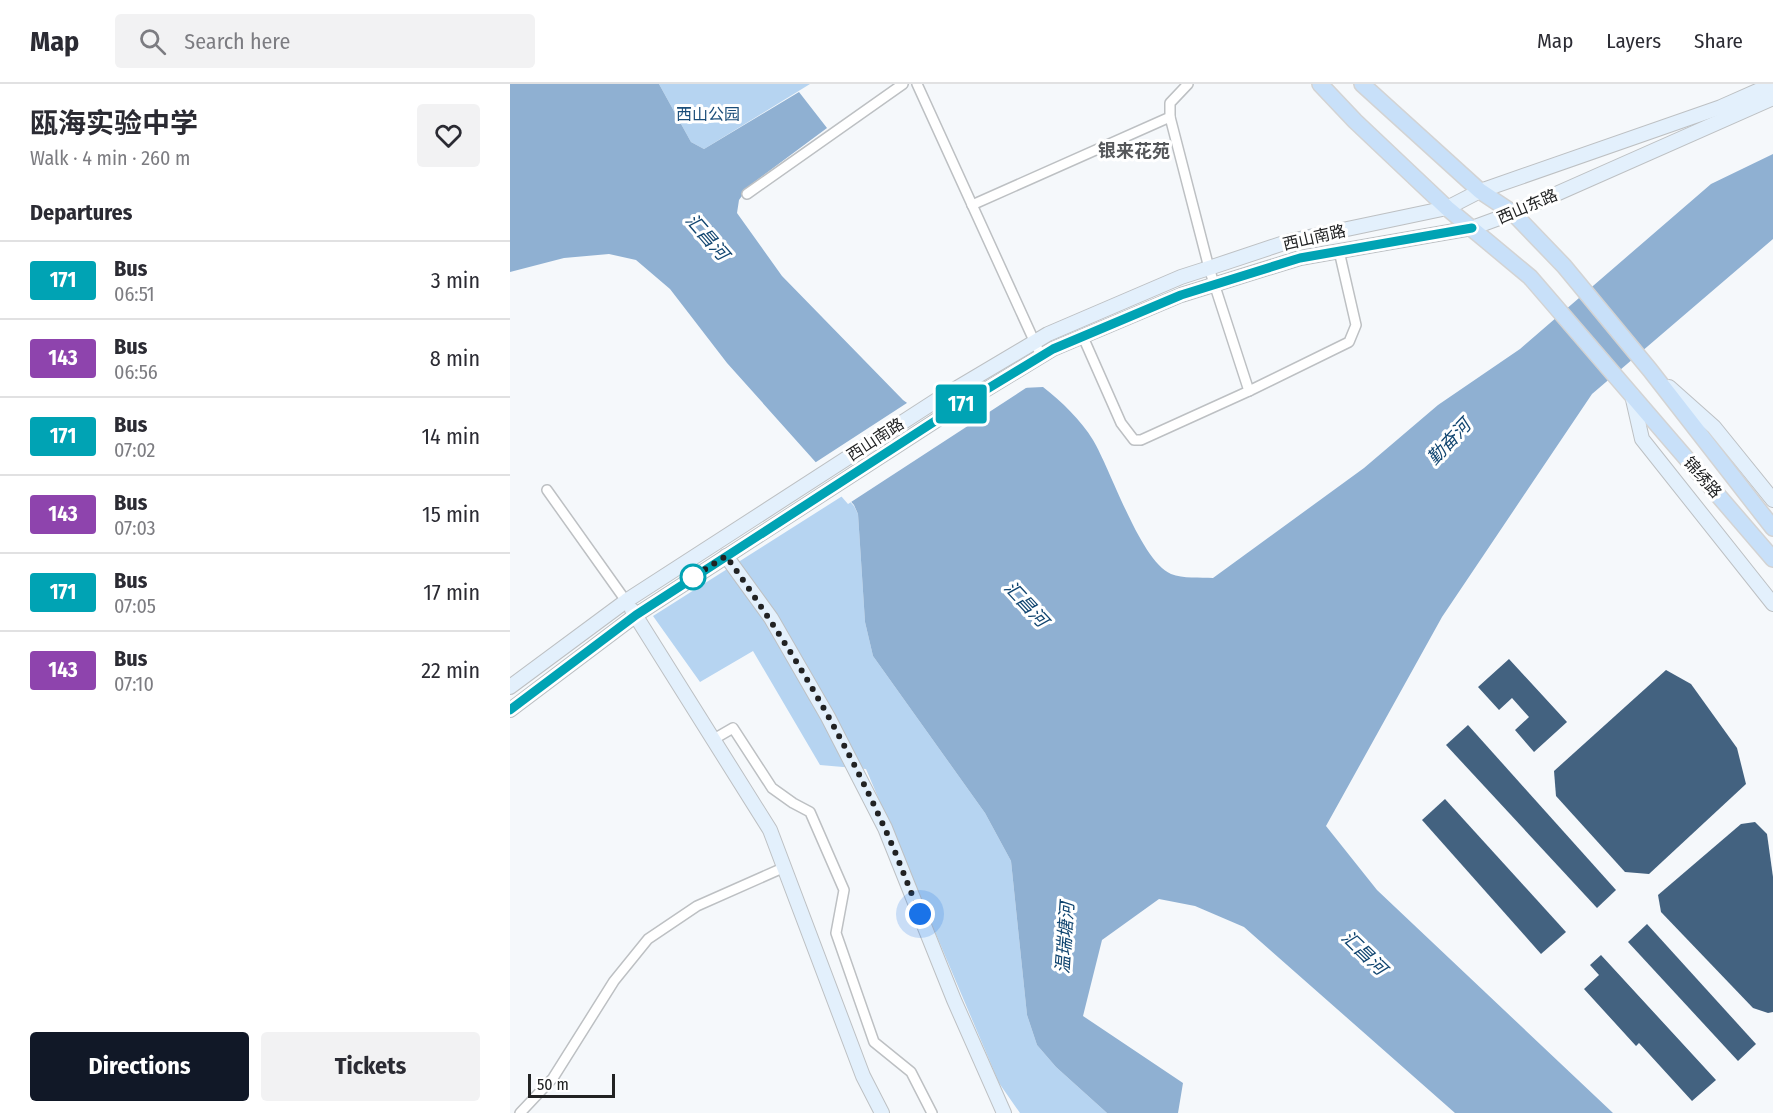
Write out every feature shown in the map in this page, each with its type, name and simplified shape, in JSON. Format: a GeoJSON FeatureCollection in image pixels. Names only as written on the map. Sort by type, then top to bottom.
{"type":"FeatureCollection","features":[{"type":"Feature","properties":{"kind":"main road"},"geometry":{"type":"LineString","coordinates":[[1320,84],[1355,121],[1447,208],[1472,228]]}},
{"type":"Feature","properties":{"kind":"main road","name":"西山东路"},"geometry":{"type":"LineString","coordinates":[[1362,84],[1480,191],[1721,107],[1773,84]]}},
{"type":"Feature","properties":{"kind":"main road","name":"西山东路"},"geometry":{"type":"LineString","coordinates":[[1472,228],[1514,213],[1773,98]]}},
{"type":"Feature","properties":{"kind":"main road"},"geometry":{"type":"LineString","coordinates":[[1480,191],[1514,213]]}},
{"type":"Feature","properties":{"kind":"main road","name":"西山南路"},"geometry":{"type":"LineString","coordinates":[[510,687],[626,602],[937,400],[1048,334],[1181,277],[1290,241],[1447,208],[1480,191]]}},
{"type":"Feature","properties":{"kind":"main road","name":"锦绣路"},"geometry":{"type":"LineString","coordinates":[[1514,213],[1564,266],[1650,370],[1773,528]]}},
{"type":"Feature","properties":{"kind":"main road","name":"西山南路"},"geometry":{"type":"LineString","coordinates":[[510,710],[636,615],[946,414],[1041,356],[1181,295],[1300,258],[1472,228]]}},
{"type":"Feature","properties":{"kind":"main road","name":"锦绣路"},"geometry":{"type":"LineString","coordinates":[[1472,228],[1530,277],[1773,559]]}},
{"type":"Feature","properties":{"kind":"main road"},"geometry":{"type":"LineString","coordinates":[[1650,370],[1714,427],[1773,500]]}},
{"type":"Feature","properties":{"kind":"main road"},"geometry":{"type":"LineString","coordinates":[[1632,395],[1642,439],[1773,604]]}},
{"type":"Feature","properties":{"kind":"main road"},"geometry":{"type":"LineString","coordinates":[[726,556],[771,618],[828,717],[885,828],[954,1000],[1004,1113]]}},
{"type":"Feature","properties":{"kind":"main road"},"geometry":{"type":"LineString","coordinates":[[626,602],[770,830],[863,1076],[882,1113]]}},
{"type":"Feature","properties":{"kind":"street"},"geometry":{"type":"LineString","coordinates":[[747,194],[903,84]]}},
{"type":"Feature","properties":{"kind":"street"},"geometry":{"type":"LineString","coordinates":[[917,84],[1041,356]]}},
{"type":"Feature","properties":{"kind":"street"},"geometry":{"type":"LineString","coordinates":[[1188,84],[1170,103],[1170,117],[1209,268],[1249,391]]}},
{"type":"Feature","properties":{"kind":"street"},"geometry":{"type":"LineString","coordinates":[[972,205],[1170,117]]}},
{"type":"Feature","properties":{"kind":"street"},"geometry":{"type":"LineString","coordinates":[[1083,336],[1121,423],[1134,440],[1142,440],[1349,342],[1356,325],[1339,251]]}},
{"type":"Feature","properties":{"kind":"street"},"geometry":{"type":"LineString","coordinates":[[547,490],[626,602]]}},
{"type":"Feature","properties":{"kind":"street"},"geometry":{"type":"LineString","coordinates":[[714,739],[734,728],[772,788],[810,812],[844,890],[836,933],[874,1041],[910,1072],[932,1113]]}},
{"type":"Feature","properties":{"kind":"street"},"geometry":{"type":"LineString","coordinates":[[520,1113],[553,1078],[614,981],[648,939],[697,906],[785,867]]}},
{"type":"Feature","properties":{"kind":"green space","name":"西山公园"},"geometry":{"type":"Polygon","coordinates":[[[659,84],[810,84],[704,149],[691,142],[659,84]]]}},
{"type":"Feature","properties":{"kind":"green space"},"geometry":{"type":"Polygon","coordinates":[[[844,495],[858,514],[865,622],[873,656],[985,813],[1011,861],[1027,1015],[1037,1045],[1056,1067],[1107,1113],[1020,1113],[999,1083],[866,769],[820,765],[753,651],[700,682],[653,616],[844,495]]]}},
{"type":"Feature","properties":{"kind":"water"},"geometry":{"type":"Polygon","coordinates":[[[510,84],[659,84],[691,142],[704,149],[799,92],[827,128],[749,186],[739,200],[737,213],[782,276],[903,400],[925,416],[969,418],[1022,388],[1043,387],[1071,412],[1093,440],[1148,552],[1160,566],[1171,574],[1186,577],[1213,578],[1364,468],[1438,405],[1520,349],[1711,184],[1773,154],[1773,239],[1592,394],[1442,617],[1326,826],[1377,890],[1613,1113],[1455,1113],[1244,927],[1195,906],[1159,899],[1102,940],[1083,1016],[1183,1083],[1178,1113],[1107,1113],[1056,1067],[1037,1045],[1027,1015],[1011,861],[985,813],[873,656],[865,622],[858,514],[854,505],[727,363],[670,289],[636,260],[609,254],[564,258],[510,272],[510,84]]]}},
{"type":"Feature","properties":{"kind":"pier"},"geometry":{"type":"Polygon","coordinates":[[[1032,384],[848,504],[813,464],[910,401],[926,413],[944,418],[968,415],[991,399],[1021,385],[1032,384]]]}},
{"type":"Feature","properties":{"kind":"building"},"geometry":{"type":"Polygon","coordinates":[[[1509,659],[1567,722],[1534,752],[1515,730],[1529,717],[1512,698],[1499,710],[1478,687],[1509,659]]]}},
{"type":"Feature","properties":{"kind":"building"},"geometry":{"type":"Polygon","coordinates":[[[1666,670],[1691,684],[1737,748],[1746,784],[1649,874],[1625,872],[1556,796],[1554,771],[1666,670]]]}},
{"type":"Feature","properties":{"kind":"building"},"geometry":{"type":"Polygon","coordinates":[[[1468,725],[1616,890],[1597,908],[1446,745],[1468,725]]]}},
{"type":"Feature","properties":{"kind":"building"},"geometry":{"type":"Polygon","coordinates":[[[1445,799],[1566,932],[1541,954],[1422,820],[1445,799]]]}},
{"type":"Feature","properties":{"kind":"building"},"geometry":{"type":"Polygon","coordinates":[[[1755,822],[1767,834],[1773,877],[1773,1012],[1768,1013],[1753,1008],[1661,912],[1658,895],[1741,824],[1755,822]]]}},
{"type":"Feature","properties":{"kind":"building"},"geometry":{"type":"Polygon","coordinates":[[[1647,924],[1756,1044],[1738,1061],[1628,942],[1647,924]]]}},
{"type":"Feature","properties":{"kind":"building"},"geometry":{"type":"Polygon","coordinates":[[[1601,955],[1716,1080],[1692,1101],[1639,1043],[1636,1046],[1584,989],[1599,975],[1590,965],[1601,955]]]}},
{"type":"Feature","properties":{"kind":"bus line","name":"171"},"geometry":{"type":"LineString","coordinates":[[510,710],[636,615],[946,414],[1053,349],[1181,295],[1300,258],[1472,228]]}},
{"type":"Feature","properties":{"kind":"district","name":"银来花苑"},"geometry":{"type":"Point","coordinates":[1134,151]}},
{"type":"Feature","properties":{"kind":"route"},"geometry":{"type":"LineString","coordinates":[[693,577],[690,579],[726,556],[771,618],[828,717],[885,828],[920,914]]}},
{"type":"Feature","properties":{"kind":"water label","name":"汇昌河"},"geometry":{"type":"Point","coordinates":[707,237]}},
{"type":"Feature","properties":{"kind":"water label","name":"勤奋河"},"geometry":{"type":"Point","coordinates":[1449,442]}},
{"type":"Feature","properties":{"kind":"water label","name":"汇昌河"},"geometry":{"type":"Point","coordinates":[1026,604]}},
{"type":"Feature","properties":{"kind":"water label","name":"温瑞塘河"},"geometry":{"type":"Point","coordinates":[1065,938]}},
{"type":"Feature","properties":{"kind":"water label","name":"汇昌河"},"geometry":{"type":"Point","coordinates":[1364,953]}}]}
